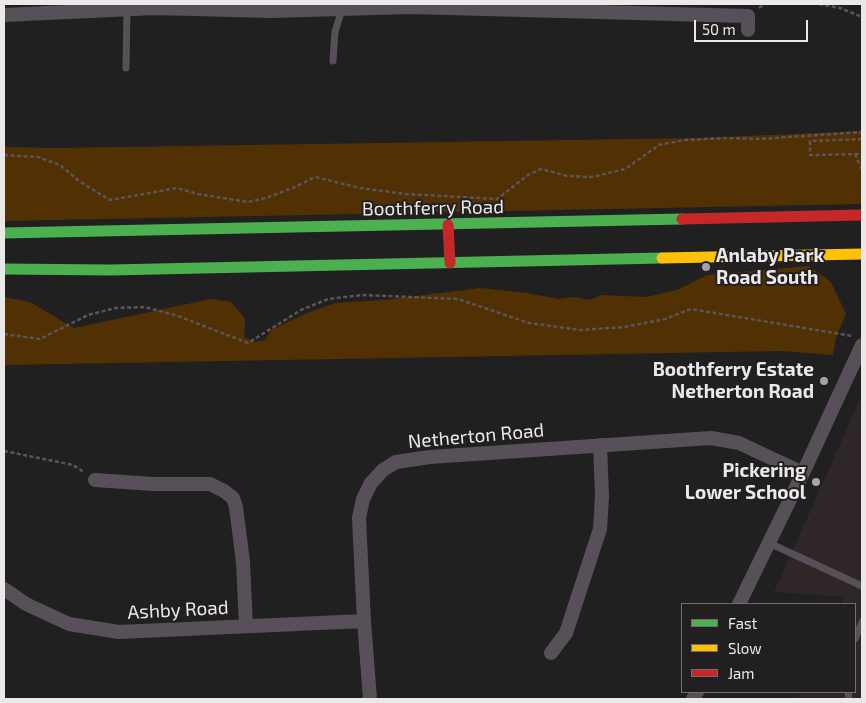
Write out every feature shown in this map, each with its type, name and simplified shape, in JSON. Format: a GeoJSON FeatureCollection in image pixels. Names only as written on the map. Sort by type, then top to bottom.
{"type":"FeatureCollection","features":[{"type":"Feature","properties":{"kind":"main road","name":"Boothferry Road"},"geometry":{"type":"LineString","coordinates":[[4,233],[111,237],[448,225],[862,215]]}},
{"type":"Feature","properties":{"kind":"main road"},"geometry":{"type":"LineString","coordinates":[[448,225],[450,263]]}},
{"type":"Feature","properties":{"kind":"main road"},"geometry":{"type":"LineString","coordinates":[[4,269],[111,265],[450,263],[862,254]]}},
{"type":"Feature","properties":{"kind":"street"},"geometry":{"type":"LineString","coordinates":[[4,15],[19,15],[49,8],[126,9],[201,6],[271,11],[410,7],[560,8],[748,16],[748,30]]}},
{"type":"Feature","properties":{"kind":"street"},"geometry":{"type":"LineString","coordinates":[[739,603],[803,473],[859,348]]}},
{"type":"Feature","properties":{"kind":"street","name":"Netherton Road"},"geometry":{"type":"LineString","coordinates":[[370,699],[359,518],[363,499],[371,483],[382,470],[396,462],[430,457],[711,438],[738,443],[803,473]]}},
{"type":"Feature","properties":{"kind":"street"},"geometry":{"type":"LineString","coordinates":[[551,653],[566,633],[600,529],[602,496],[600,445]]}},
{"type":"Feature","properties":{"kind":"street"},"geometry":{"type":"LineString","coordinates":[[96,480],[153,484],[210,484],[224,491],[232,498],[236,507],[243,562],[246,626]]}},
{"type":"Feature","properties":{"kind":"street","name":"Ashby Road"},"geometry":{"type":"LineString","coordinates":[[4,589],[26,604],[69,624],[119,632],[364,621]]}},
{"type":"Feature","properties":{"kind":"lane"},"geometry":{"type":"LineString","coordinates":[[126,9],[126,68]]}},
{"type":"Feature","properties":{"kind":"lane"},"geometry":{"type":"LineString","coordinates":[[333,61],[335,32],[342,9]]}},
{"type":"Feature","properties":{"kind":"lane"},"geometry":{"type":"LineString","coordinates":[[769,543],[862,586]]}},
{"type":"Feature","properties":{"kind":"lane"},"geometry":{"type":"LineString","coordinates":[[860,631],[862,622]]}},
{"type":"Feature","properties":{"kind":"path"},"geometry":{"type":"LineString","coordinates":[[819,4],[840,8],[862,17]]}},
{"type":"Feature","properties":{"kind":"path"},"geometry":{"type":"LineString","coordinates":[[4,155],[38,157],[60,165],[110,200],[178,188],[198,194],[248,202],[266,198],[315,177],[360,188],[406,194],[497,199],[528,175],[541,170],[567,176],[592,177],[625,169],[658,145],[685,140],[760,139],[862,132]]}},
{"type":"Feature","properties":{"kind":"path"},"geometry":{"type":"LineString","coordinates":[[862,140],[810,141],[810,156],[862,154]]}},
{"type":"Feature","properties":{"kind":"path"},"geometry":{"type":"LineString","coordinates":[[854,154],[862,170]]}},
{"type":"Feature","properties":{"kind":"path"},"geometry":{"type":"LineString","coordinates":[[4,334],[40,339],[88,315],[116,308],[145,307],[178,316],[248,343],[301,310],[328,299],[363,295],[458,299],[529,322],[580,330],[625,328],[665,319],[692,309],[859,348]]}},
{"type":"Feature","properties":{"kind":"path"},"geometry":{"type":"LineString","coordinates":[[4,451],[73,464],[96,480]]}},
{"type":"Feature","properties":{"kind":"shaded area"},"geometry":{"type":"Polygon","coordinates":[[[862,131],[862,204],[4,221],[4,147],[57,148],[699,138],[862,131]]]}},
{"type":"Feature","properties":{"kind":"shaded area"},"geometry":{"type":"Polygon","coordinates":[[[809,266],[831,282],[846,314],[836,338],[833,355],[781,351],[4,365],[4,297],[30,302],[74,328],[211,299],[231,302],[245,318],[244,337],[255,342],[265,340],[271,330],[307,313],[335,303],[383,300],[481,288],[559,299],[573,297],[590,300],[601,295],[645,297],[677,290],[707,275],[809,266]]]}},
{"type":"Feature","properties":{"kind":"shaded area"},"geometry":{"type":"Polygon","coordinates":[[[862,395],[862,699],[798,699],[801,693],[856,693],[856,603],[841,603],[844,597],[774,592],[862,395]]]}},
{"type":"Feature","properties":{"kind":"traffic: fast"},"geometry":{"type":"LineString","coordinates":[[4,233],[682,219]]}},
{"type":"Feature","properties":{"kind":"traffic: fast"},"geometry":{"type":"LineString","coordinates":[[4,269],[111,270],[662,258]]}},
{"type":"Feature","properties":{"kind":"traffic: slow"},"geometry":{"type":"LineString","coordinates":[[662,258],[862,254]]}},
{"type":"Feature","properties":{"kind":"traffic: jam"},"geometry":{"type":"LineString","coordinates":[[682,219],[862,215]]}},
{"type":"Feature","properties":{"kind":"traffic: jam"},"geometry":{"type":"LineString","coordinates":[[448,225],[450,263]]}},
{"type":"Feature","properties":{"kind":"place","name":"Anlaby Park Road South"},"geometry":{"type":"Point","coordinates":[706,267]}},
{"type":"Feature","properties":{"kind":"place","name":"Boothferry Estate Netherton Road"},"geometry":{"type":"Point","coordinates":[824,381]}},
{"type":"Feature","properties":{"kind":"place","name":"Pickering Lower School"},"geometry":{"type":"Point","coordinates":[816,482]}}]}
